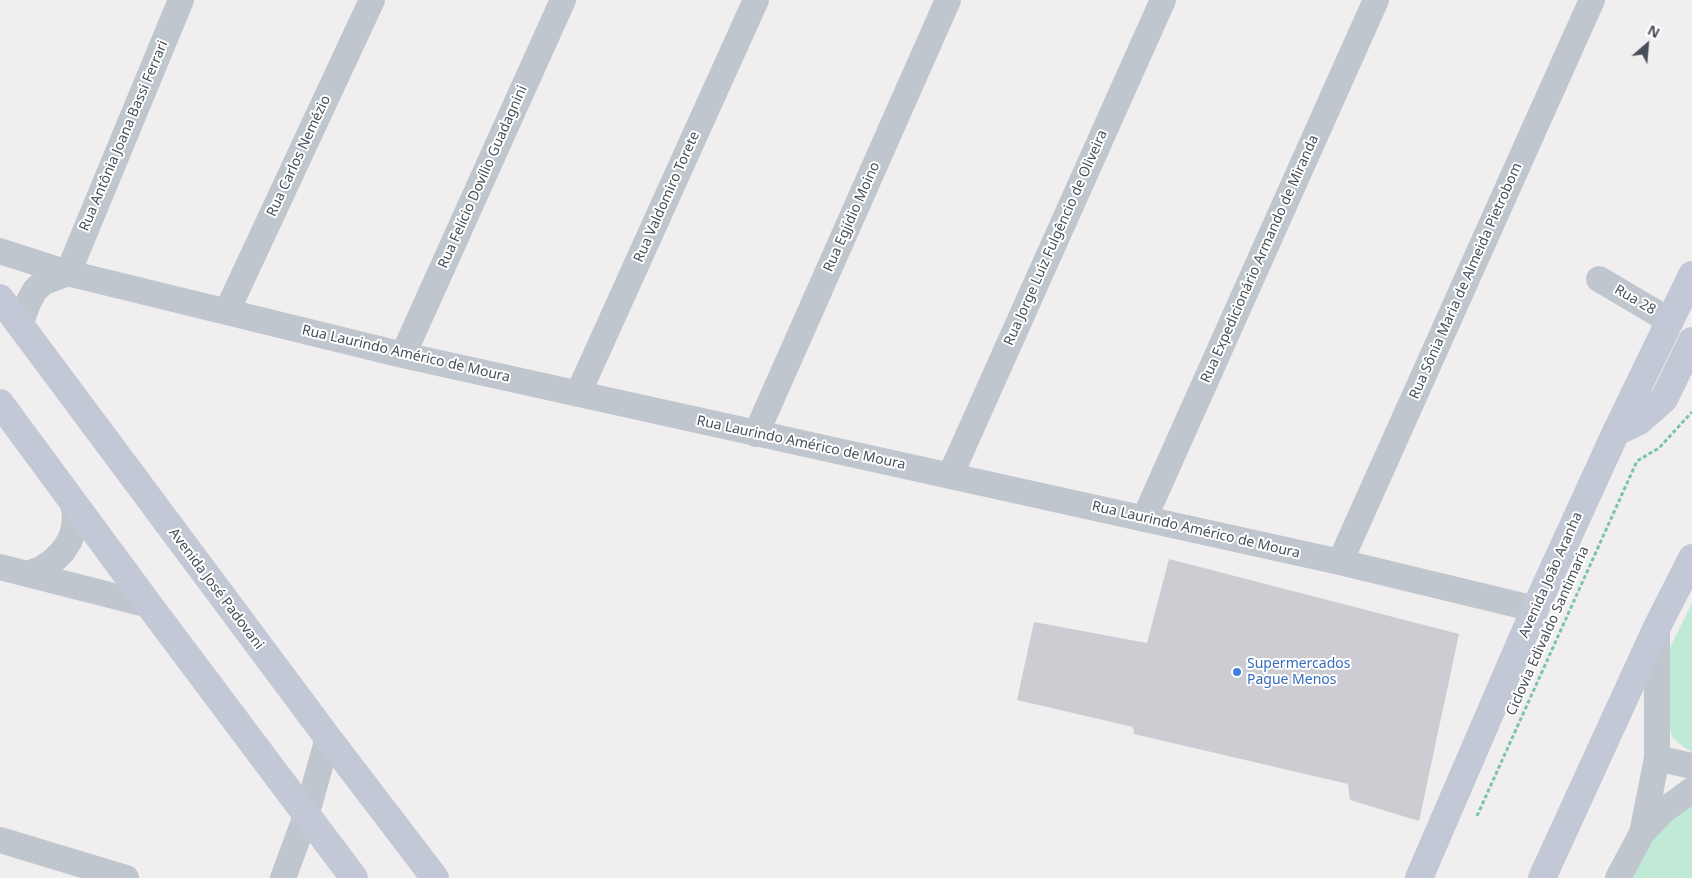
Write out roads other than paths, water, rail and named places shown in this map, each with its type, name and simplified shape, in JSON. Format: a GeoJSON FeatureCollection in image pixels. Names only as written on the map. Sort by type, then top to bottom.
{"type":"FeatureCollection","features":[{"type":"Feature","properties":{"kind":"street","name":"Rua Antônia Joana Bassi Ferrari"},"geometry":{"type":"LineString","coordinates":[[68,273],[181,0]]}},
{"type":"Feature","properties":{"kind":"street","name":"Rua Carlos Nemézio"},"geometry":{"type":"LineString","coordinates":[[227,311],[372,0]]}},
{"type":"Feature","properties":{"kind":"street","name":"Rua Felício Dovílio Guadagnini"},"geometry":{"type":"LineString","coordinates":[[403,354],[562,0]]}},
{"type":"Feature","properties":{"kind":"street","name":"Rua Valdomiro Torete"},"geometry":{"type":"LineString","coordinates":[[578,394],[756,0]]}},
{"type":"Feature","properties":{"kind":"street","name":"Rua Egjídio Moino"},"geometry":{"type":"LineString","coordinates":[[756,434],[948,0]]}},
{"type":"Feature","properties":{"kind":"street","name":"Rua Jorge Luiz Fulgêncio de Oliveira"},"geometry":{"type":"LineString","coordinates":[[950,476],[1163,0]]}},
{"type":"Feature","properties":{"kind":"street","name":"Rua Expedicionário Armando de Miranda"},"geometry":{"type":"LineString","coordinates":[[1144,518],[1376,0]]}},
{"type":"Feature","properties":{"kind":"street","name":"Rua Sônia Maria de Almeida Pietrobom"},"geometry":{"type":"LineString","coordinates":[[1340,562],[1592,0]]}},
{"type":"Feature","properties":{"kind":"street","name":"Rua Laurindo Américo de Moura"},"geometry":{"type":"LineString","coordinates":[[0,251],[68,273],[403,354],[756,434],[1340,562],[1535,609]]}},
{"type":"Feature","properties":{"kind":"street"},"geometry":{"type":"LineString","coordinates":[[20,325],[35,290],[44,282],[68,273]]}},
{"type":"Feature","properties":{"kind":"street","name":"Avenida João Aranha"},"geometry":{"type":"LineString","coordinates":[[1419,878],[1535,609],[1616,432],[1692,275]]}},
{"type":"Feature","properties":{"kind":"street","name":"Rua 28"},"geometry":{"type":"LineString","coordinates":[[1599,280],[1670,321]]}},
{"type":"Feature","properties":{"kind":"street","name":"Avenida José Padovani"},"geometry":{"type":"LineString","coordinates":[[0,298],[328,738],[435,878]]}},
{"type":"Feature","properties":{"kind":"street"},"geometry":{"type":"LineString","coordinates":[[1616,432],[1639,421],[1664,399],[1692,341]]}},
{"type":"Feature","properties":{"kind":"street"},"geometry":{"type":"LineString","coordinates":[[0,403],[354,878]]}},
{"type":"Feature","properties":{"kind":"street"},"geometry":{"type":"LineString","coordinates":[[27,574],[41,569],[63,551],[70,540],[74,528],[73,502]]}},
{"type":"Feature","properties":{"kind":"street"},"geometry":{"type":"LineString","coordinates":[[1542,878],[1657,626],[1692,558]]}},
{"type":"Feature","properties":{"kind":"street"},"geometry":{"type":"LineString","coordinates":[[0,567],[149,605]]}},
{"type":"Feature","properties":{"kind":"street"},"geometry":{"type":"LineString","coordinates":[[1642,833],[1657,758],[1657,626]]}},
{"type":"Feature","properties":{"kind":"street"},"geometry":{"type":"LineString","coordinates":[[283,878],[306,816],[328,738]]}},
{"type":"Feature","properties":{"kind":"street"},"geometry":{"type":"LineString","coordinates":[[1657,758],[1692,766]]}},
{"type":"Feature","properties":{"kind":"street"},"geometry":{"type":"LineString","coordinates":[[1618,878],[1642,833],[1663,811],[1692,790]]}},
{"type":"Feature","properties":{"kind":"street"},"geometry":{"type":"LineString","coordinates":[[0,840],[126,878]]}},
{"type":"Feature","properties":{"kind":"place","name":"Supermercados Pague Menos"},"geometry":{"type":"Point","coordinates":[1237,672]}}]}
